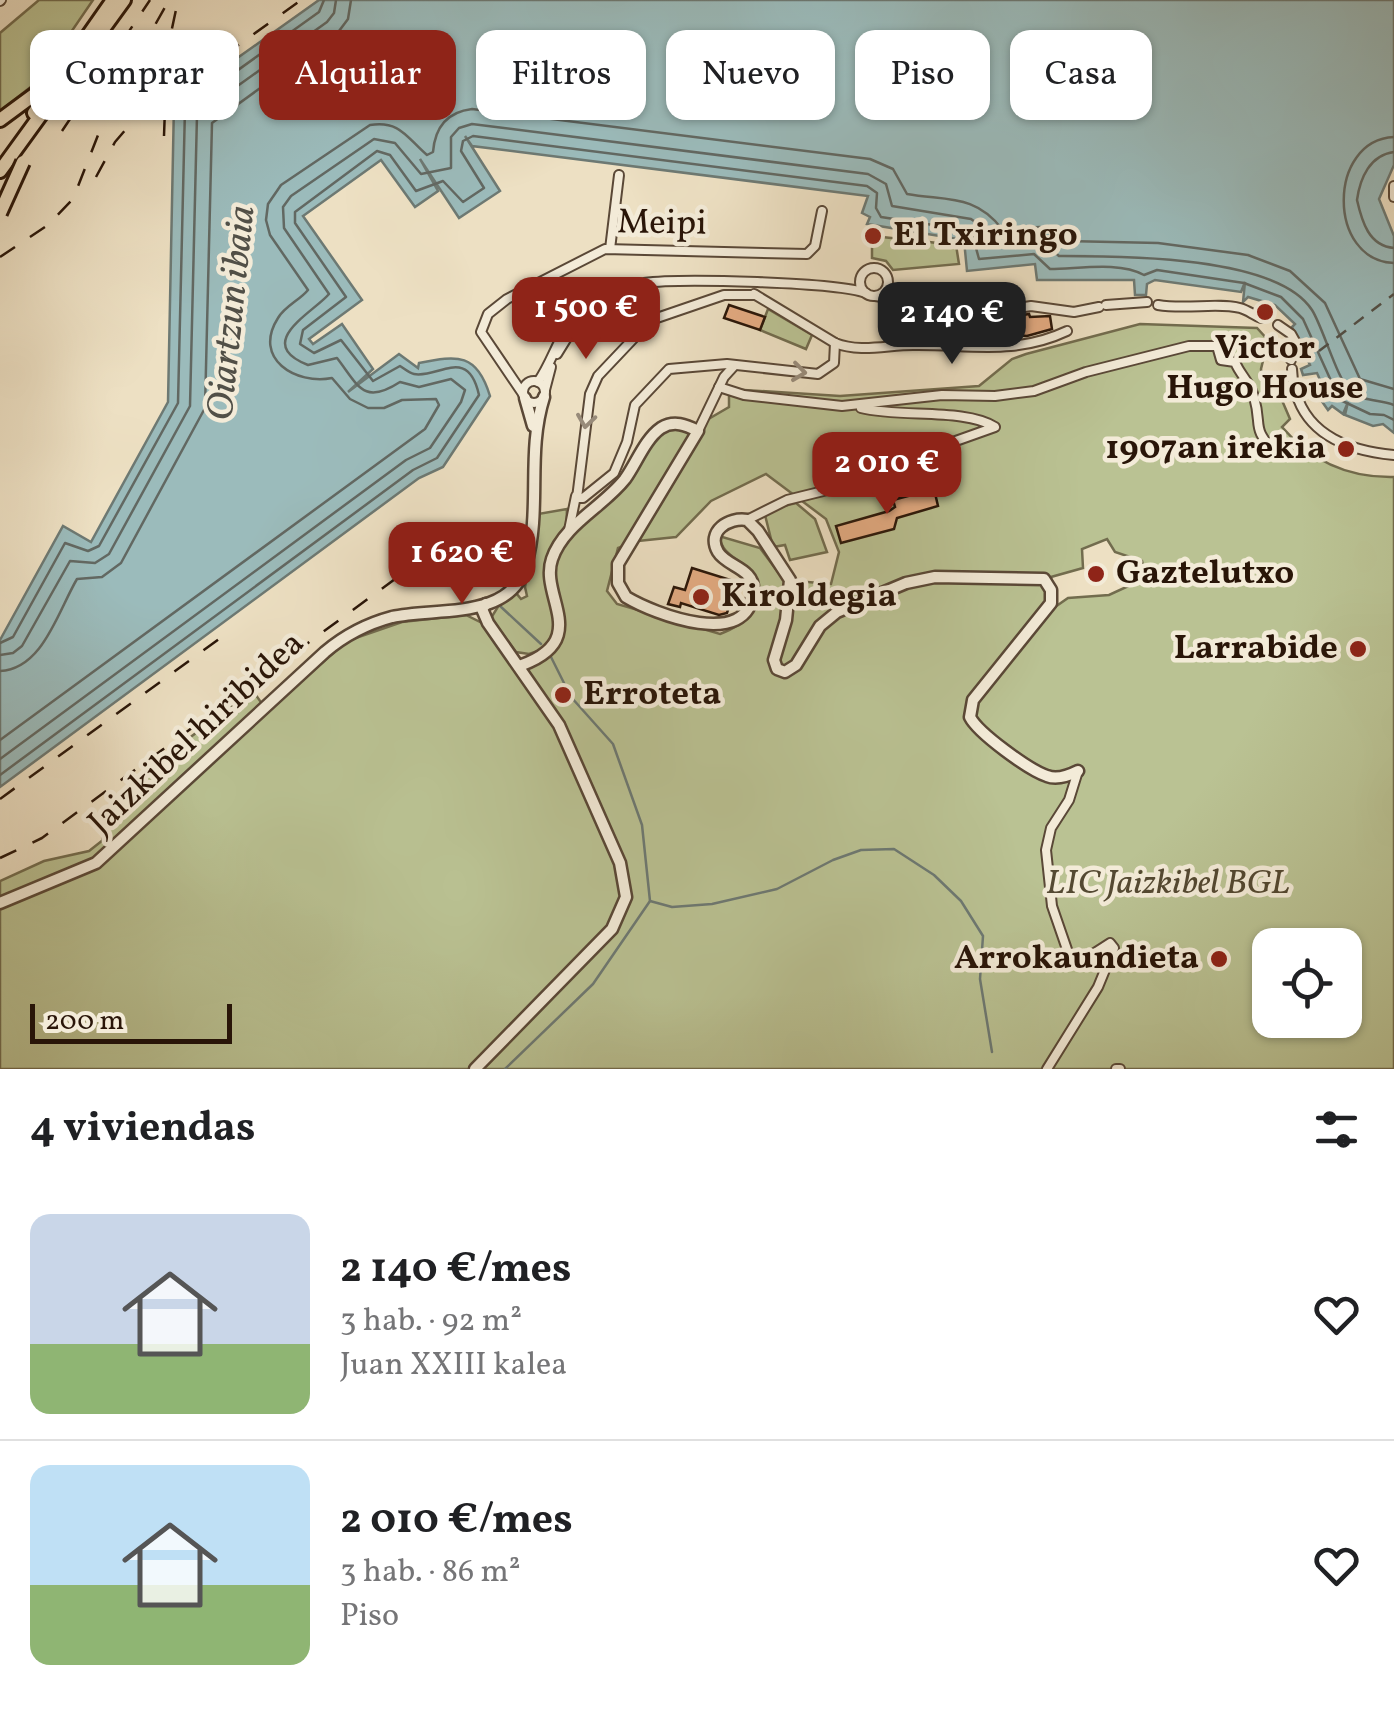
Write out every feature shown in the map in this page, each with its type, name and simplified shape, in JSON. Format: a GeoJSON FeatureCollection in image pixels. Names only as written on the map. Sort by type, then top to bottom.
{"type":"FeatureCollection","features":[{"type":"Feature","properties":{"kind":"main road"},"geometry":{"type":"LineString","coordinates":[[92,30],[113,0]]}},
{"type":"Feature","properties":{"kind":"main road"},"geometry":{"type":"LineString","coordinates":[[103,30],[124,0]]}},
{"type":"Feature","properties":{"kind":"main road"},"geometry":{"type":"LineString","coordinates":[[0,120],[30,100]]}},
{"type":"Feature","properties":{"kind":"main road"},"geometry":{"type":"LineString","coordinates":[[0,157],[30,116]]}},
{"type":"Feature","properties":{"kind":"main road"},"geometry":{"type":"LineString","coordinates":[[0,171],[39,120]]}},
{"type":"Feature","properties":{"kind":"main road"},"geometry":{"type":"LineString","coordinates":[[0,213],[44,120]]}},
{"type":"Feature","properties":{"kind":"street"},"geometry":{"type":"LineString","coordinates":[[610,248],[619,175]]}},
{"type":"Feature","properties":{"kind":"street"},"geometry":{"type":"LineString","coordinates":[[1394,186],[1394,197]]}},
{"type":"Feature","properties":{"kind":"street","name":"Meipi"},"geometry":{"type":"LineString","coordinates":[[524,396],[483,338],[482,326],[488,314],[514,294],[610,248],[804,255],[815,246],[822,210]]}},
{"type":"Feature","properties":{"kind":"street"},"geometry":{"type":"LineString","coordinates":[[845,288],[872,269],[885,273],[887,288],[870,295]]}},
{"type":"Feature","properties":{"kind":"street"},"geometry":{"type":"LineString","coordinates":[[861,279],[870,295]]}},
{"type":"Feature","properties":{"kind":"street"},"geometry":{"type":"LineString","coordinates":[[524,396],[565,329],[594,301],[643,283],[845,288],[926,302],[968,315],[1030,306],[1074,312],[1146,302]]}},
{"type":"Feature","properties":{"kind":"street"},"geometry":{"type":"LineString","coordinates":[[525,670],[557,635],[561,618],[550,582],[550,564],[566,535],[577,498],[590,394],[598,376],[651,320],[724,295],[732,290],[728,284]]}},
{"type":"Feature","properties":{"kind":"street"},"geometry":{"type":"LineString","coordinates":[[743,284],[835,343],[860,348],[919,345],[1003,350],[1048,340],[1067,331]]}},
{"type":"Feature","properties":{"kind":"street"},"geometry":{"type":"LineString","coordinates":[[755,295],[753,289],[758,285]]}},
{"type":"Feature","properties":{"kind":"street"},"geometry":{"type":"LineString","coordinates":[[724,295],[755,295]]}},
{"type":"Feature","properties":{"kind":"street"},"geometry":{"type":"LineString","coordinates":[[534,432],[558,352],[594,301]]}},
{"type":"Feature","properties":{"kind":"street"},"geometry":{"type":"LineString","coordinates":[[1158,305],[1185,310],[1236,307],[1262,318]]}},
{"type":"Feature","properties":{"kind":"street"},"geometry":{"type":"LineString","coordinates":[[1278,324],[1296,343],[1291,364],[1294,381]]}},
{"type":"Feature","properties":{"kind":"street"},"geometry":{"type":"LineString","coordinates":[[577,498],[614,472],[627,442],[634,405],[666,372],[679,366],[740,364],[822,373],[836,359],[835,343]]}},
{"type":"Feature","properties":{"kind":"street"},"geometry":{"type":"LineString","coordinates":[[855,406],[942,395],[1034,390],[1189,346],[1217,346],[1220,360],[1235,362],[1250,386],[1257,431],[1276,454]]}},
{"type":"Feature","properties":{"kind":"street"},"geometry":{"type":"LineString","coordinates":[[719,387],[744,395],[855,406],[887,415],[971,417],[995,426],[891,464],[868,480],[788,500],[747,520],[726,522],[715,540],[718,552],[743,570],[753,585],[749,604],[733,622],[708,626],[643,606],[619,589],[617,572],[622,554],[698,431],[719,387],[729,369],[740,364]]}},
{"type":"Feature","properties":{"kind":"street","name":"Meipi"},"geometry":{"type":"LineString","coordinates":[[506,367],[534,382],[545,394]]}},
{"type":"Feature","properties":{"kind":"street"},"geometry":{"type":"LineString","coordinates":[[1296,393],[1306,419],[1318,432],[1365,451],[1394,454]]}},
{"type":"Feature","properties":{"kind":"street"},"geometry":{"type":"LineString","coordinates":[[524,396],[535,403],[545,394]]}},
{"type":"Feature","properties":{"kind":"street"},"geometry":{"type":"LineString","coordinates":[[475,1069],[612,930],[626,897],[620,864],[559,725],[482,612],[487,604],[511,590],[526,568],[534,510],[534,432],[524,396]]}},
{"type":"Feature","properties":{"kind":"street"},"geometry":{"type":"LineString","coordinates":[[566,535],[622,482],[660,430],[680,424],[698,431]]}},
{"type":"Feature","properties":{"kind":"street"},"geometry":{"type":"LineString","coordinates":[[747,520],[758,530],[790,580],[786,620],[774,660],[780,671],[791,670],[820,626],[836,612],[906,583],[935,578],[1044,579],[1051,590],[1051,603],[973,700],[970,717],[981,732],[1046,776],[1066,776],[1078,771]]}},
{"type":"Feature","properties":{"kind":"street"},"geometry":{"type":"LineString","coordinates":[[487,604],[508,648],[520,654],[537,654]]}},
{"type":"Feature","properties":{"kind":"street","name":"Jaizkibel hiribidea"},"geometry":{"type":"LineString","coordinates":[[0,903],[96,863],[344,637],[396,616],[487,604]]}},
{"type":"Feature","properties":{"kind":"street"},"geometry":{"type":"LineString","coordinates":[[460,609],[488,623]]}},
{"type":"Feature","properties":{"kind":"street"},"geometry":{"type":"LineString","coordinates":[[1047,1069],[1098,988],[1114,948],[1110,944],[1082,960],[1071,961],[1052,906],[1046,870],[1048,838],[1069,800],[1078,771]]}},
{"type":"Feature","properties":{"kind":"green space"},"geometry":{"type":"Polygon","coordinates":[[[39,0],[93,0],[73,30],[30,30],[30,87],[0,111],[0,33],[39,0]]]}},
{"type":"Feature","properties":{"kind":"green space"},"geometry":{"type":"Polygon","coordinates":[[[882,237],[956,245],[959,264],[893,270],[886,261],[872,258],[872,241],[882,237]]]}},
{"type":"Feature","properties":{"kind":"green space"},"geometry":{"type":"Polygon","coordinates":[[[768,309],[812,335],[806,349],[760,330],[768,309]]]}},
{"type":"Feature","properties":{"kind":"green space","name":"LIC Jaizkibel BGL"},"geometry":{"type":"Polygon","coordinates":[[[1140,324],[1257,328],[1268,340],[1261,369],[1263,385],[1275,384],[1290,419],[1282,427],[1293,439],[1318,458],[1346,471],[1394,477],[1394,1069],[0,1069],[0,881],[44,861],[89,851],[103,840],[101,825],[158,761],[253,691],[267,711],[347,641],[402,622],[466,615],[486,625],[521,670],[541,650],[529,654],[516,652],[491,618],[499,605],[516,593],[521,599],[527,596],[525,587],[538,514],[567,509],[566,533],[618,486],[653,436],[672,424],[693,428],[729,407],[729,389],[840,396],[979,386],[1012,359],[1140,324]],[[766,474],[711,501],[676,537],[638,541],[618,548],[607,591],[617,604],[720,634],[747,618],[759,592],[751,572],[724,548],[719,536],[760,548],[784,580],[831,584],[839,552],[826,519],[766,474]],[[1107,539],[1082,549],[1083,568],[1051,577],[1055,607],[1068,598],[1109,595],[1146,578],[1142,561],[1115,552],[1107,539]]]}},
{"type":"Feature","properties":{"kind":"green space"},"geometry":{"type":"Polygon","coordinates":[[[796,503],[815,519],[827,552],[790,560],[785,545],[773,547],[764,511],[796,503]]]}},
{"type":"Feature","properties":{"kind":"water","name":"Oiartzun ibaia"},"geometry":{"type":"Polygon","coordinates":[[[319,0],[1394,0],[1394,165],[1379,199],[1394,236],[1394,433],[1383,424],[1373,426],[1345,415],[1348,402],[1343,414],[1332,406],[1328,410],[1316,393],[1324,389],[1317,373],[1303,375],[1301,369],[1310,365],[1292,327],[1295,324],[1275,305],[1248,297],[1243,302],[1245,282],[1241,292],[1155,280],[1147,284],[1146,295],[1135,295],[1134,280],[1037,280],[1035,264],[967,271],[964,240],[867,224],[870,217],[862,213],[868,196],[472,146],[465,136],[500,191],[459,218],[420,159],[438,191],[415,207],[381,160],[303,216],[362,300],[309,339],[313,344],[342,324],[373,369],[348,392],[399,354],[418,368],[419,363],[433,360],[464,360],[485,382],[490,396],[443,467],[419,478],[0,787],[0,640],[63,526],[91,542],[168,402],[174,120],[239,120],[239,57],[259,43],[259,120],[456,120],[456,30],[277,30],[319,0]]]}},
{"type":"Feature","properties":{"kind":"building"},"geometry":{"type":"Polygon","coordinates":[[[729,305],[765,317],[760,330],[724,318],[729,305]]]}},
{"type":"Feature","properties":{"kind":"building"},"geometry":{"type":"Polygon","coordinates":[[[1050,316],[1052,329],[1027,336],[1013,335],[1011,317],[1050,316]]]}},
{"type":"Feature","properties":{"kind":"building"},"geometry":{"type":"Polygon","coordinates":[[[934,489],[938,506],[897,518],[894,529],[841,543],[836,526],[889,511],[895,507],[893,500],[934,489]]]}},
{"type":"Feature","properties":{"kind":"building","name":"Kiroldegia"},"geometry":{"type":"Polygon","coordinates":[[[692,568],[737,582],[727,613],[719,615],[681,603],[680,607],[668,604],[674,587],[685,590],[692,568]]]}},
{"type":"Feature","properties":{"kind":"waterway"},"geometry":{"type":"LineString","coordinates":[[500,606],[541,644]]}},
{"type":"Feature","properties":{"kind":"waterway"},"geometry":{"type":"LineString","coordinates":[[505,1069],[593,984],[650,901],[642,825],[613,744],[571,697],[549,653]]}},
{"type":"Feature","properties":{"kind":"waterway"},"geometry":{"type":"LineString","coordinates":[[650,901],[672,907],[712,904],[777,889],[861,850],[894,849],[934,875],[961,901],[983,936],[980,979],[992,1052]]}},
{"type":"Feature","properties":{"kind":"ferry route"},"geometry":{"type":"LineString","coordinates":[[1319,351],[1394,294]]}},
{"type":"Feature","properties":{"kind":"railway"},"geometry":{"type":"LineString","coordinates":[[62,131],[150,0]]}},
{"type":"Feature","properties":{"kind":"railway"},"geometry":{"type":"LineString","coordinates":[[0,257],[48,225],[73,199],[109,107],[169,0]]}},
{"type":"Feature","properties":{"kind":"railway"},"geometry":{"type":"LineString","coordinates":[[96,177],[115,142],[133,121],[301,0]]}},
{"type":"Feature","properties":{"kind":"railway"},"geometry":{"type":"LineString","coordinates":[[164,136],[167,52],[177,5]]}},
{"type":"Feature","properties":{"kind":"railway"},"geometry":{"type":"LineString","coordinates":[[0,858],[42,838],[421,560]]}},
{"type":"Feature","properties":{"kind":"railway"},"geometry":{"type":"LineString","coordinates":[[0,799],[219,639]]}},
{"type":"Feature","properties":{"kind":"place","name":"El Txiringo"},"geometry":{"type":"Point","coordinates":[873,236]}},
{"type":"Feature","properties":{"kind":"place","name":"Victor Hugo House"},"geometry":{"type":"Point","coordinates":[1265,312]}},
{"type":"Feature","properties":{"kind":"place","name":"1907an irekia"},"geometry":{"type":"Point","coordinates":[1346,449]}},
{"type":"Feature","properties":{"kind":"place","name":"Gaztelutxo"},"geometry":{"type":"Point","coordinates":[1096,574]}},
{"type":"Feature","properties":{"kind":"place","name":"Kiroldegia"},"geometry":{"type":"Point","coordinates":[701,597]}},
{"type":"Feature","properties":{"kind":"place","name":"Larrabide"},"geometry":{"type":"Point","coordinates":[1358,649]}},
{"type":"Feature","properties":{"kind":"place","name":"Erroteta"},"geometry":{"type":"Point","coordinates":[563,695]}},
{"type":"Feature","properties":{"kind":"place","name":"Arrokaundieta"},"geometry":{"type":"Point","coordinates":[1219,959]}}]}
